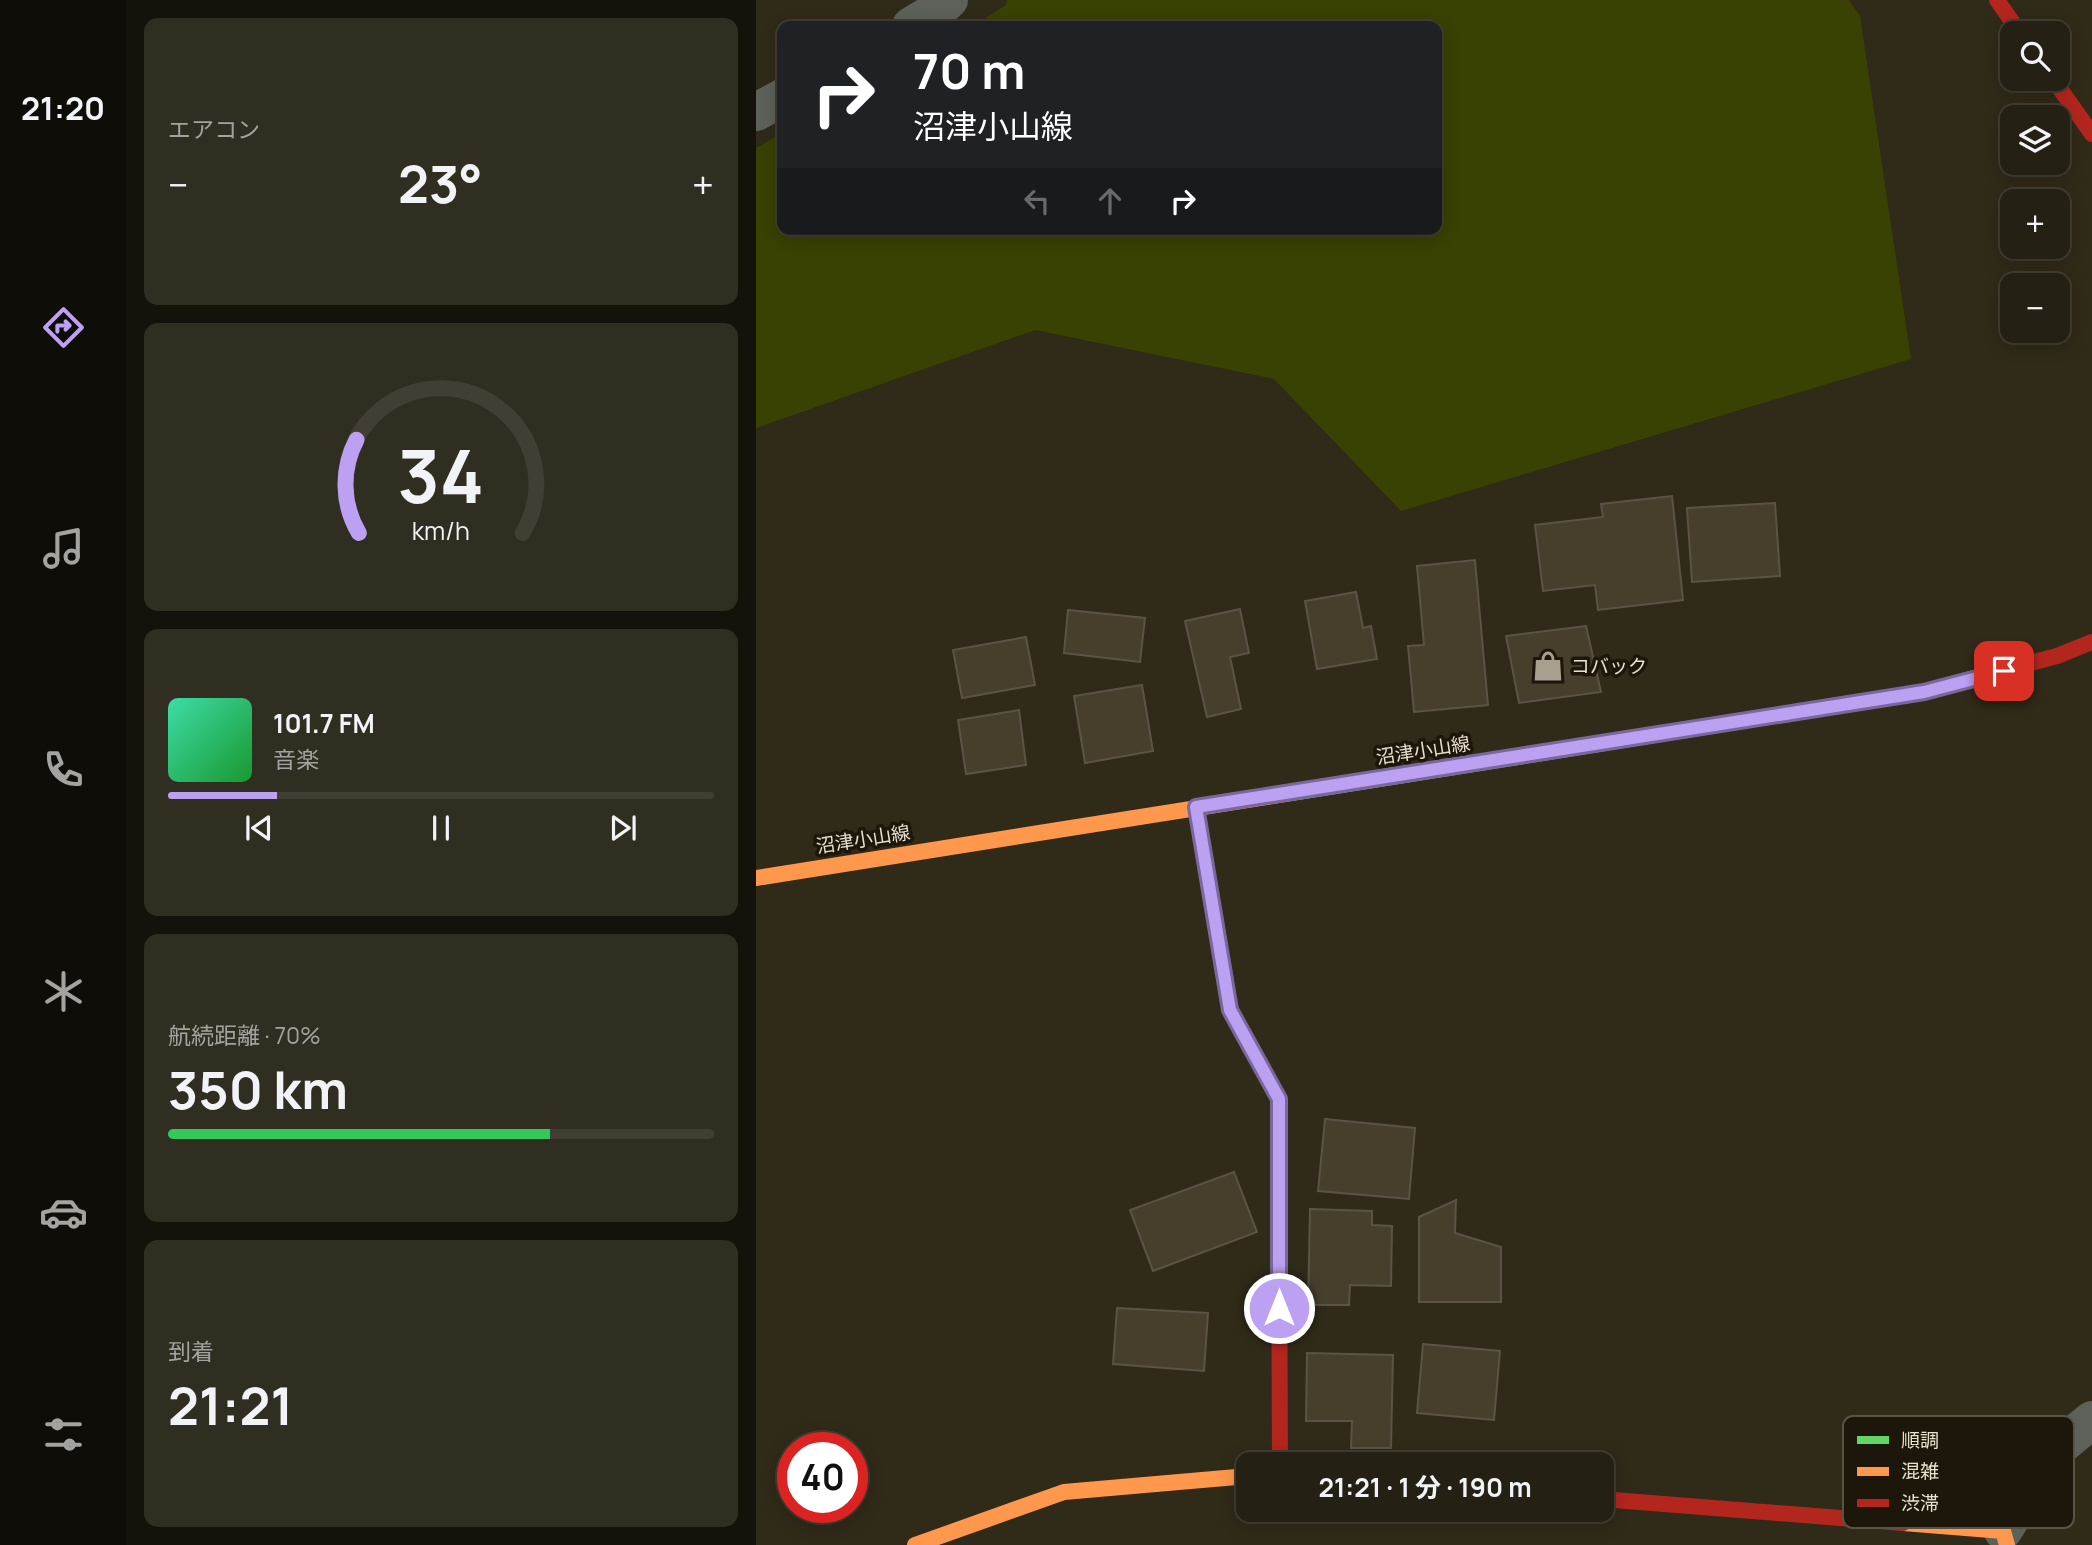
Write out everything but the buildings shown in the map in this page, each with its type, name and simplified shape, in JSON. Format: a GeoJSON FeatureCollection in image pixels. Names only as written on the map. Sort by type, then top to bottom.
{"type":"FeatureCollection","features":[{"type":"Feature","properties":{"kind":"street"},"geometry":{"type":"LineString","coordinates":[[919,21],[948,0]]}},
{"type":"Feature","properties":{"kind":"street"},"geometry":{"type":"LineString","coordinates":[[1997,0],[2012,21]]}},
{"type":"Feature","properties":{"kind":"street"},"geometry":{"type":"LineString","coordinates":[[2062,91],[2092,134]]}},
{"type":"Feature","properties":{"kind":"street"},"geometry":{"type":"LineString","coordinates":[[756,112],[777,100]]}},
{"type":"Feature","properties":{"kind":"street","name":"沼津小山線"},"geometry":{"type":"LineString","coordinates":[[756,878],[1924,692],[2057,656],[2092,642]]}},
{"type":"Feature","properties":{"kind":"street"},"geometry":{"type":"LineString","coordinates":[[1196,807],[1230,1010],[1279,1099],[1280,1452]]}},
{"type":"Feature","properties":{"kind":"street"},"geometry":{"type":"LineString","coordinates":[[2074,1435],[2092,1420]]}},
{"type":"Feature","properties":{"kind":"street"},"geometry":{"type":"LineString","coordinates":[[915,1545],[1064,1492],[1236,1477]]}},
{"type":"Feature","properties":{"kind":"street"},"geometry":{"type":"LineString","coordinates":[[1614,1500],[1843,1522]]}},
{"type":"Feature","properties":{"kind":"street"},"geometry":{"type":"LineString","coordinates":[[1901,1528],[2005,1538]]}},
{"type":"Feature","properties":{"kind":"green space"},"geometry":{"type":"Polygon","coordinates":[[[1007,0],[1849,0],[1860,16],[1911,359],[1401,511],[1274,379],[1035,330],[756,428],[756,148],[777,136],[777,235],[1442,235],[1442,21],[981,21],[1006,5],[1007,0]]]}},
{"type":"Feature","properties":{"kind":"traffic: fast"},"geometry":{"type":"LineString","coordinates":[[1285,794],[1924,692],[1993,673]]}},
{"type":"Feature","properties":{"kind":"traffic: slow"},"geometry":{"type":"LineString","coordinates":[[756,878],[1285,794]]}},
{"type":"Feature","properties":{"kind":"traffic: slow"},"geometry":{"type":"LineString","coordinates":[[1196,807],[1230,1010],[1279,1099],[1279,1221]]}},
{"type":"Feature","properties":{"kind":"traffic: slow"},"geometry":{"type":"LineString","coordinates":[[915,1545],[1064,1492],[1236,1477]]}},
{"type":"Feature","properties":{"kind":"traffic: slow"},"geometry":{"type":"LineString","coordinates":[[1966,1528],[2003,1531],[2007,1545]]}},
{"type":"Feature","properties":{"kind":"traffic: jam"},"geometry":{"type":"LineString","coordinates":[[1997,0],[2012,21]]}},
{"type":"Feature","properties":{"kind":"traffic: jam"},"geometry":{"type":"LineString","coordinates":[[2062,91],[2092,134]]}},
{"type":"Feature","properties":{"kind":"traffic: jam"},"geometry":{"type":"LineString","coordinates":[[1993,673],[2057,656],[2092,642]]}},
{"type":"Feature","properties":{"kind":"traffic: jam"},"geometry":{"type":"LineString","coordinates":[[1279,1221],[1280,1452]]}},
{"type":"Feature","properties":{"kind":"traffic: jam"},"geometry":{"type":"LineString","coordinates":[[1614,1500],[1843,1518]]}},
{"type":"Feature","properties":{"kind":"place","name":"コバック"},"geometry":{"type":"Point","coordinates":[1548,666]}},
{"type":"Feature","properties":{"kind":"route"},"geometry":{"type":"LineString","coordinates":[[1279,1308],[1279,1099],[1230,1010],[1196,807],[1924,692],[2004,671]]}}]}
